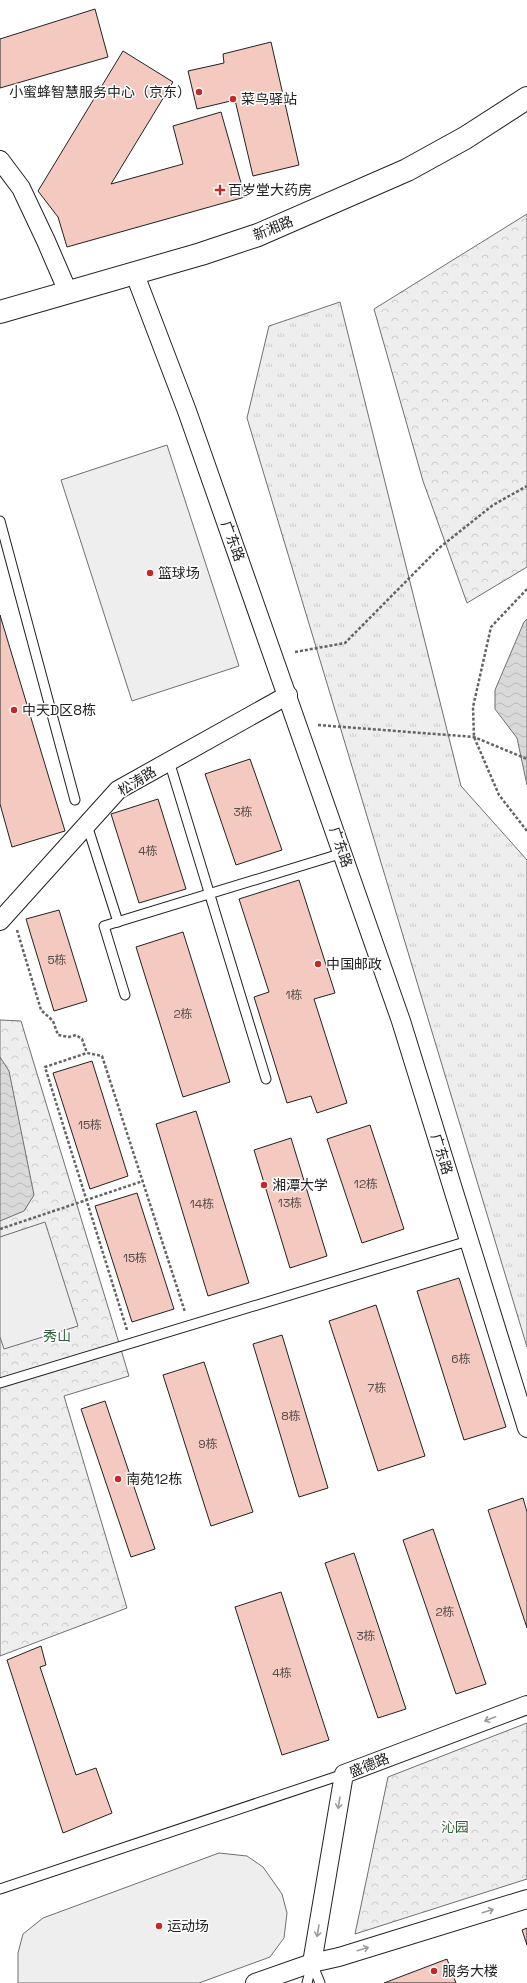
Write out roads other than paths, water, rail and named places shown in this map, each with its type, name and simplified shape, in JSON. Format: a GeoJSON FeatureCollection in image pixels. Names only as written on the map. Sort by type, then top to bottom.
{"type":"FeatureCollection","features":[{"type":"Feature","properties":{"kind":"street","name":"新湘路"},"geometry":{"type":"LineString","coordinates":[[0,312],[134,272],[201,254],[258,235],[406,170],[458,141],[527,98]]}},
{"type":"Feature","properties":{"kind":"street"},"geometry":{"type":"LineString","coordinates":[[0,160],[21,188],[68,292]]}},
{"type":"Feature","properties":{"kind":"street","name":"广东路"},"geometry":{"type":"LineString","coordinates":[[134,272],[187,411],[288,695],[401,1021],[527,1428]]}},
{"type":"Feature","properties":{"kind":"street","name":"松涛路"},"geometry":{"type":"LineString","coordinates":[[5,915],[118,790],[288,695]]}},
{"type":"Feature","properties":{"kind":"street","name":"盛德路"},"geometry":{"type":"LineString","coordinates":[[312,1963],[344,1774],[527,1705]]}},
{"type":"Feature","properties":{"kind":"street"},"geometry":{"type":"LineString","coordinates":[[255,1983],[312,1963],[339,1957],[527,1899]]}},
{"type":"Feature","properties":{"kind":"lane"},"geometry":{"type":"LineString","coordinates":[[0,521],[75,800]]}},
{"type":"Feature","properties":{"kind":"lane"},"geometry":{"type":"LineString","coordinates":[[169,761],[266,1079]]}},
{"type":"Feature","properties":{"kind":"lane"},"geometry":{"type":"LineString","coordinates":[[87,825],[118,922]]}},
{"type":"Feature","properties":{"kind":"lane"},"geometry":{"type":"LineString","coordinates":[[125,995],[104,926],[343,853]]}},
{"type":"Feature","properties":{"kind":"lane"},"geometry":{"type":"LineString","coordinates":[[0,1383],[468,1241]]}},
{"type":"Feature","properties":{"kind":"lane"},"geometry":{"type":"LineString","coordinates":[[0,1890],[344,1774]]}},
{"type":"Feature","properties":{"kind":"lane"},"geometry":{"type":"LineString","coordinates":[[307,1983],[312,1963]]}},
{"type":"Feature","properties":{"kind":"lane"},"geometry":{"type":"LineString","coordinates":[[312,1963],[320,1983]]}},
{"type":"Feature","properties":{"kind":"water"},"geometry":{"type":"Polygon","coordinates":[[[527,619],[527,785],[517,738],[495,709],[495,690],[524,622],[527,619]]]}},
{"type":"Feature","properties":{"kind":"water"},"geometry":{"type":"Polygon","coordinates":[[[0,1057],[9,1071],[34,1195],[24,1211],[0,1221],[0,1057]]]}},
{"type":"Feature","properties":{"kind":"place","name":"小蜜蜂智慧服务中心（京东）"},"geometry":{"type":"Point","coordinates":[199,92]}},
{"type":"Feature","properties":{"kind":"place","name":"菜鸟驿站"},"geometry":{"type":"Point","coordinates":[233,99]}},
{"type":"Feature","properties":{"kind":"place","name":"百岁堂大药房"},"geometry":{"type":"Point","coordinates":[220,190]}},
{"type":"Feature","properties":{"kind":"place","name":"篮球场"},"geometry":{"type":"Point","coordinates":[150,573]}},
{"type":"Feature","properties":{"kind":"place","name":"中天D区8栋"},"geometry":{"type":"Point","coordinates":[14,710]}},
{"type":"Feature","properties":{"kind":"place","name":"中国邮政"},"geometry":{"type":"Point","coordinates":[318,964]}},
{"type":"Feature","properties":{"kind":"place","name":"湘潭大学"},"geometry":{"type":"Point","coordinates":[264,1185]}},
{"type":"Feature","properties":{"kind":"place","name":"南苑12栋"},"geometry":{"type":"Point","coordinates":[118,1479]}},
{"type":"Feature","properties":{"kind":"place","name":"运动场"},"geometry":{"type":"Point","coordinates":[159,1926]}},
{"type":"Feature","properties":{"kind":"place","name":"服务大楼"},"geometry":{"type":"Point","coordinates":[434,1971]}},
{"type":"Feature","properties":{"kind":"park label","name":"秀山"},"geometry":{"type":"Point","coordinates":[57,1336]}},
{"type":"Feature","properties":{"kind":"park label","name":"沁园"},"geometry":{"type":"Point","coordinates":[455,1827]}}]}
